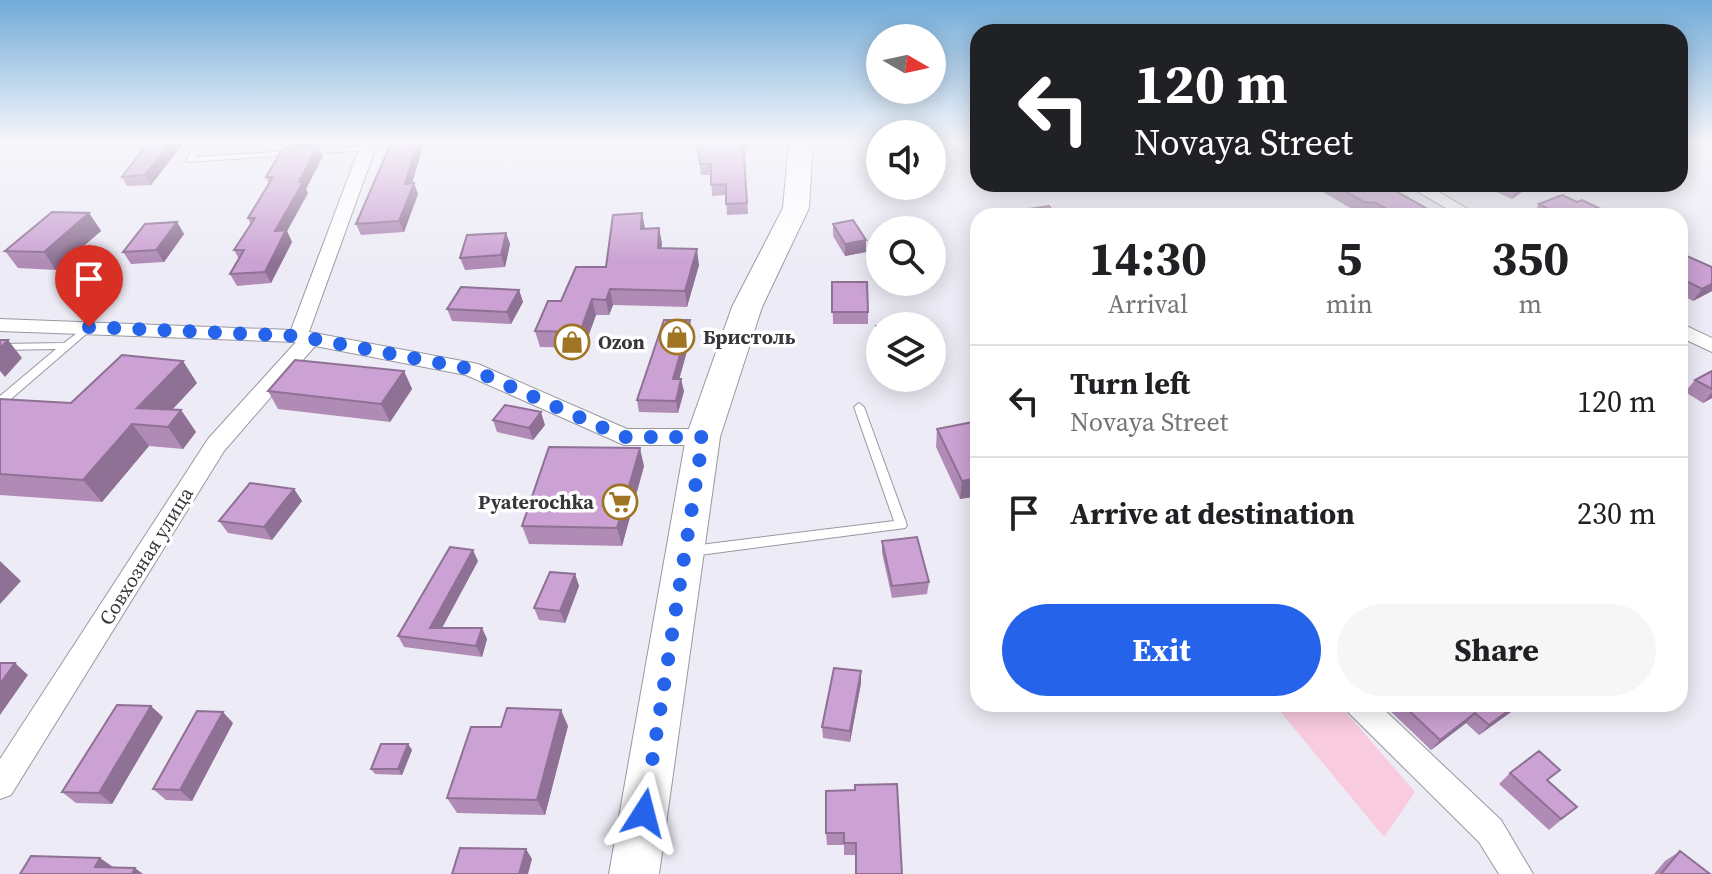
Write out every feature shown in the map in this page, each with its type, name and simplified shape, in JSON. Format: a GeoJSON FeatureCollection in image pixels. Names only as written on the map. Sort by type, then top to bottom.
{"type":"FeatureCollection","features":[{"type":"Feature","properties":{"kind":"main road"},"geometry":{"type":"LineString","coordinates":[[634,874],[703,437],[747,307],[796,208],[798,182]]}},
{"type":"Feature","properties":{"kind":"street"},"geometry":{"type":"LineString","coordinates":[[303,338],[355,182]]}},
{"type":"Feature","properties":{"kind":"street"},"geometry":{"type":"LineString","coordinates":[[1428,192],[1457,208]]}},
{"type":"Feature","properties":{"kind":"street"},"geometry":{"type":"LineString","coordinates":[[0,325],[303,338],[471,369],[624,437],[703,437]]}},
{"type":"Feature","properties":{"kind":"street"},"geometry":{"type":"LineString","coordinates":[[1688,333],[1712,346]]}},
{"type":"Feature","properties":{"kind":"street","name":"Совхозная улица"},"geometry":{"type":"LineString","coordinates":[[0,785],[216,445],[303,338]]}},
{"type":"Feature","properties":{"kind":"street"},"geometry":{"type":"LineString","coordinates":[[1367,712],[1490,831],[1517,874]]}},
{"type":"Feature","properties":{"kind":"lane"},"geometry":{"type":"LineString","coordinates":[[0,402],[89,327]]}},
{"type":"Feature","properties":{"kind":"lane"},"geometry":{"type":"LineString","coordinates":[[0,347],[65,346]]}},
{"type":"Feature","properties":{"kind":"lane"},"geometry":{"type":"LineString","coordinates":[[685,552],[901,525],[859,407]]}},
{"type":"Feature","properties":{"kind":"shaded area"},"geometry":{"type":"Polygon","coordinates":[[[1281,712],[1346,712],[1415,792],[1384,837],[1281,712]]]}},
{"type":"Feature","properties":{"kind":"building"},"geometry":{"type":"Polygon","coordinates":[[[270,182],[303,182],[275,231],[286,230],[265,272],[230,274],[244,250],[234,250],[255,218],[248,218],[270,182]]]}},
{"type":"Feature","properties":{"kind":"building"},"geometry":{"type":"Polygon","coordinates":[[[374,182],[414,183],[399,221],[356,224],[374,182]]]}},
{"type":"Feature","properties":{"kind":"building"},"geometry":{"type":"Polygon","coordinates":[[[711,182],[746,182],[747,203],[726,204],[726,184],[711,185],[711,182]]]}},
{"type":"Feature","properties":{"kind":"building"},"geometry":{"type":"Polygon","coordinates":[[[1347,192],[1397,192],[1426,208],[1385,208],[1364,202],[1347,192]]]}},
{"type":"Feature","properties":{"kind":"building"},"geometry":{"type":"Polygon","coordinates":[[[1562,195],[1598,208],[1546,208],[1539,204],[1562,195]]]}},
{"type":"Feature","properties":{"kind":"building"},"geometry":{"type":"Polygon","coordinates":[[[52,212],[89,213],[44,252],[5,251],[52,212]]]}},
{"type":"Feature","properties":{"kind":"building"},"geometry":{"type":"Polygon","coordinates":[[[642,213],[641,229],[659,228],[658,248],[697,249],[685,291],[610,289],[606,300],[592,299],[580,332],[535,331],[548,301],[561,301],[576,267],[606,267],[613,215],[642,213]]]}},
{"type":"Feature","properties":{"kind":"building"},"geometry":{"type":"Polygon","coordinates":[[[853,220],[866,240],[845,244],[833,224],[853,220]]]}},
{"type":"Feature","properties":{"kind":"building"},"geometry":{"type":"Polygon","coordinates":[[[177,222],[156,250],[123,252],[145,224],[177,222]]]}},
{"type":"Feature","properties":{"kind":"building"},"geometry":{"type":"Polygon","coordinates":[[[506,233],[501,255],[460,258],[467,235],[506,233]]]}},
{"type":"Feature","properties":{"kind":"building"},"geometry":{"type":"Polygon","coordinates":[[[1688,256],[1712,267],[1712,284],[1702,289],[1688,282],[1688,256]]]}},
{"type":"Feature","properties":{"kind":"building"},"geometry":{"type":"Polygon","coordinates":[[[832,282],[866,282],[868,312],[832,312],[832,282]]]}},
{"type":"Feature","properties":{"kind":"building"},"geometry":{"type":"Polygon","coordinates":[[[461,287],[519,290],[507,312],[447,309],[461,287]]]}},
{"type":"Feature","properties":{"kind":"building"},"geometry":{"type":"Polygon","coordinates":[[[664,320],[690,320],[673,379],[681,379],[676,401],[637,400],[664,320]]]}},
{"type":"Feature","properties":{"kind":"building"},"geometry":{"type":"Polygon","coordinates":[[[122,355],[183,361],[137,408],[181,410],[168,427],[132,424],[83,480],[0,474],[0,399],[71,403],[122,355]]]}},
{"type":"Feature","properties":{"kind":"building"},"geometry":{"type":"Polygon","coordinates":[[[295,360],[404,371],[381,404],[268,391],[295,360]]]}},
{"type":"Feature","properties":{"kind":"building"},"geometry":{"type":"Polygon","coordinates":[[[1712,371],[1712,389],[1695,380],[1712,371]]]}},
{"type":"Feature","properties":{"kind":"building"},"geometry":{"type":"Polygon","coordinates":[[[505,405],[541,412],[529,428],[493,420],[505,405]]]}},
{"type":"Feature","properties":{"kind":"building"},"geometry":{"type":"Polygon","coordinates":[[[970,423],[970,480],[962,481],[937,429],[970,423]]]}},
{"type":"Feature","properties":{"kind":"building"},"geometry":{"type":"Polygon","coordinates":[[[549,447],[640,448],[617,528],[522,526],[549,447]]]}},
{"type":"Feature","properties":{"kind":"building"},"geometry":{"type":"Polygon","coordinates":[[[250,483],[294,489],[264,527],[219,521],[250,483]]]}},
{"type":"Feature","properties":{"kind":"building"},"geometry":{"type":"Polygon","coordinates":[[[917,537],[929,582],[892,586],[882,541],[917,537]]]}},
{"type":"Feature","properties":{"kind":"building"},"geometry":{"type":"Polygon","coordinates":[[[450,547],[473,550],[430,628],[482,628],[476,646],[398,636],[450,547]]]}},
{"type":"Feature","properties":{"kind":"building"},"geometry":{"type":"Polygon","coordinates":[[[550,572],[575,574],[560,611],[534,608],[550,572]]]}},
{"type":"Feature","properties":{"kind":"building"},"geometry":{"type":"Polygon","coordinates":[[[0,663],[15,663],[0,684],[0,663]]]}},
{"type":"Feature","properties":{"kind":"building"},"geometry":{"type":"Polygon","coordinates":[[[834,668],[861,671],[850,731],[822,727],[834,668]]]}},
{"type":"Feature","properties":{"kind":"building"},"geometry":{"type":"Polygon","coordinates":[[[117,705],[151,706],[99,793],[62,792],[117,705]]]}},
{"type":"Feature","properties":{"kind":"building"},"geometry":{"type":"Polygon","coordinates":[[[507,708],[561,710],[537,800],[447,798],[471,727],[501,727],[507,708]]]}},
{"type":"Feature","properties":{"kind":"building"},"geometry":{"type":"Polygon","coordinates":[[[197,711],[223,712],[180,790],[153,789],[197,711]]]}},
{"type":"Feature","properties":{"kind":"building"},"geometry":{"type":"Polygon","coordinates":[[[1410,712],[1506,712],[1489,725],[1475,713],[1440,740],[1410,712]]]}},
{"type":"Feature","properties":{"kind":"building"},"geometry":{"type":"Polygon","coordinates":[[[381,744],[408,744],[398,769],[371,769],[381,744]]]}},
{"type":"Feature","properties":{"kind":"building"},"geometry":{"type":"Polygon","coordinates":[[[1539,751],[1560,770],[1547,780],[1577,807],[1561,819],[1510,773],[1539,751]]]}},
{"type":"Feature","properties":{"kind":"building"},"geometry":{"type":"Polygon","coordinates":[[[897,784],[902,874],[856,874],[856,843],[844,843],[844,833],[826,833],[826,791],[855,790],[855,785],[897,784]]]}},
{"type":"Feature","properties":{"kind":"building"},"geometry":{"type":"Polygon","coordinates":[[[460,848],[526,849],[519,874],[452,874],[460,848]]]}},
{"type":"Feature","properties":{"kind":"building"},"geometry":{"type":"Polygon","coordinates":[[[1680,851],[1710,874],[1661,874],[1680,851]]]}},
{"type":"Feature","properties":{"kind":"building"},"geometry":{"type":"Polygon","coordinates":[[[31,856],[100,858],[95,867],[135,868],[132,874],[20,874],[31,856]]]}},
{"type":"Feature","properties":{"kind":"place","name":"Бристоль"},"geometry":{"type":"Point","coordinates":[677,337]}},
{"type":"Feature","properties":{"kind":"place","name":"Ozon"},"geometry":{"type":"Point","coordinates":[572,342]}},
{"type":"Feature","properties":{"kind":"place","name":"Pyaterochka"},"geometry":{"type":"Point","coordinates":[620,502]}},
{"type":"Feature","properties":{"kind":"route"},"geometry":{"type":"LineString","coordinates":[[89,327],[298,336],[471,369],[624,437],[703,437],[644,813]]}}]}
